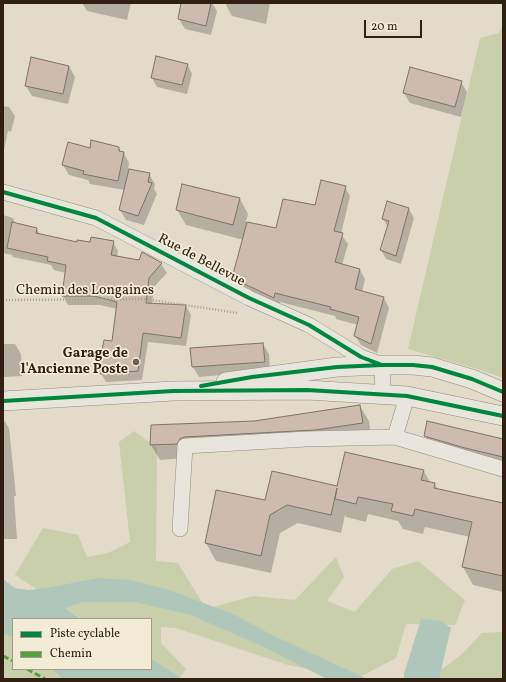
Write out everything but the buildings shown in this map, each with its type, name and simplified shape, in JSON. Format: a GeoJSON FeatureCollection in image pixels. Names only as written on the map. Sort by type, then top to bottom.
{"type":"FeatureCollection","features":[{"type":"Feature","properties":{"kind":"street","name":"Rue de Bellevue"},"geometry":{"type":"LineString","coordinates":[[3,192],[96,218],[249,298],[309,325],[361,357],[382,365]]}},
{"type":"Feature","properties":{"kind":"street"},"geometry":{"type":"LineString","coordinates":[[382,365],[383,394]]}},
{"type":"Feature","properties":{"kind":"street"},"geometry":{"type":"LineString","coordinates":[[395,437],[407,396],[413,365]]}},
{"type":"Feature","properties":{"kind":"street"},"geometry":{"type":"LineString","coordinates":[[173,391],[259,376],[336,367],[413,365],[432,367],[472,378],[503,392]]}},
{"type":"Feature","properties":{"kind":"street"},"geometry":{"type":"LineString","coordinates":[[3,401],[173,391],[307,390],[407,396],[503,416]]}},
{"type":"Feature","properties":{"kind":"street"},"geometry":{"type":"LineString","coordinates":[[180,529],[185,446],[306,439],[395,437],[503,469]]}},
{"type":"Feature","properties":{"kind":"green space"},"geometry":{"type":"Polygon","coordinates":[[[503,25],[503,378],[481,370],[408,349],[480,38],[499,33],[503,25]]]}},
{"type":"Feature","properties":{"kind":"green space"},"geometry":{"type":"Polygon","coordinates":[[[134,431],[157,448],[156,561],[178,563],[206,609],[253,596],[295,600],[336,557],[344,577],[327,601],[355,612],[392,569],[418,561],[465,600],[455,625],[406,624],[396,658],[356,679],[288,665],[176,628],[161,627],[161,643],[186,669],[179,679],[152,669],[152,618],[80,618],[15,575],[43,528],[78,535],[87,557],[108,553],[130,542],[119,442],[134,431]]]}},
{"type":"Feature","properties":{"kind":"green space"},"geometry":{"type":"Polygon","coordinates":[[[3,630],[12,633],[12,670],[59,670],[69,679],[3,679],[3,630]]]}},
{"type":"Feature","properties":{"kind":"green space"},"geometry":{"type":"Polygon","coordinates":[[[503,632],[503,679],[429,679],[462,654],[482,633],[503,632]]]}},
{"type":"Feature","properties":{"kind":"shaded area"},"geometry":{"type":"Polygon","coordinates":[[[98,578],[130,580],[169,590],[233,614],[272,635],[367,679],[327,679],[264,647],[191,615],[135,602],[83,602],[65,608],[80,618],[12,618],[12,637],[3,633],[3,579],[15,588],[28,590],[47,588],[98,578]]]}},
{"type":"Feature","properties":{"kind":"shaded area"},"geometry":{"type":"Polygon","coordinates":[[[421,619],[441,621],[451,628],[439,679],[404,679],[404,674],[421,619]]]}},
{"type":"Feature","properties":{"kind":"shaded area"},"geometry":{"type":"Polygon","coordinates":[[[152,660],[182,679],[63,679],[53,670],[152,670],[152,660]]]}},
{"type":"Feature","properties":{"kind":"marked path"},"geometry":{"type":"LineString","coordinates":[[3,656],[12,660]]}},
{"type":"Feature","properties":{"kind":"marked path"},"geometry":{"type":"LineString","coordinates":[[29,670],[45,679]]}},
{"type":"Feature","properties":{"kind":"cycle path"},"geometry":{"type":"LineString","coordinates":[[3,192],[96,218],[249,298],[309,325],[361,357],[382,365]]}},
{"type":"Feature","properties":{"kind":"cycle path"},"geometry":{"type":"LineString","coordinates":[[201,386],[252,377],[337,367],[413,365],[432,367],[472,379],[503,392]]}},
{"type":"Feature","properties":{"kind":"cycle path"},"geometry":{"type":"LineString","coordinates":[[3,401],[173,391],[307,390],[407,396],[503,416]]}},
{"type":"Feature","properties":{"kind":"place","name":"Garage de l'Ancienne Poste"},"geometry":{"type":"Point","coordinates":[136,362]}}]}
